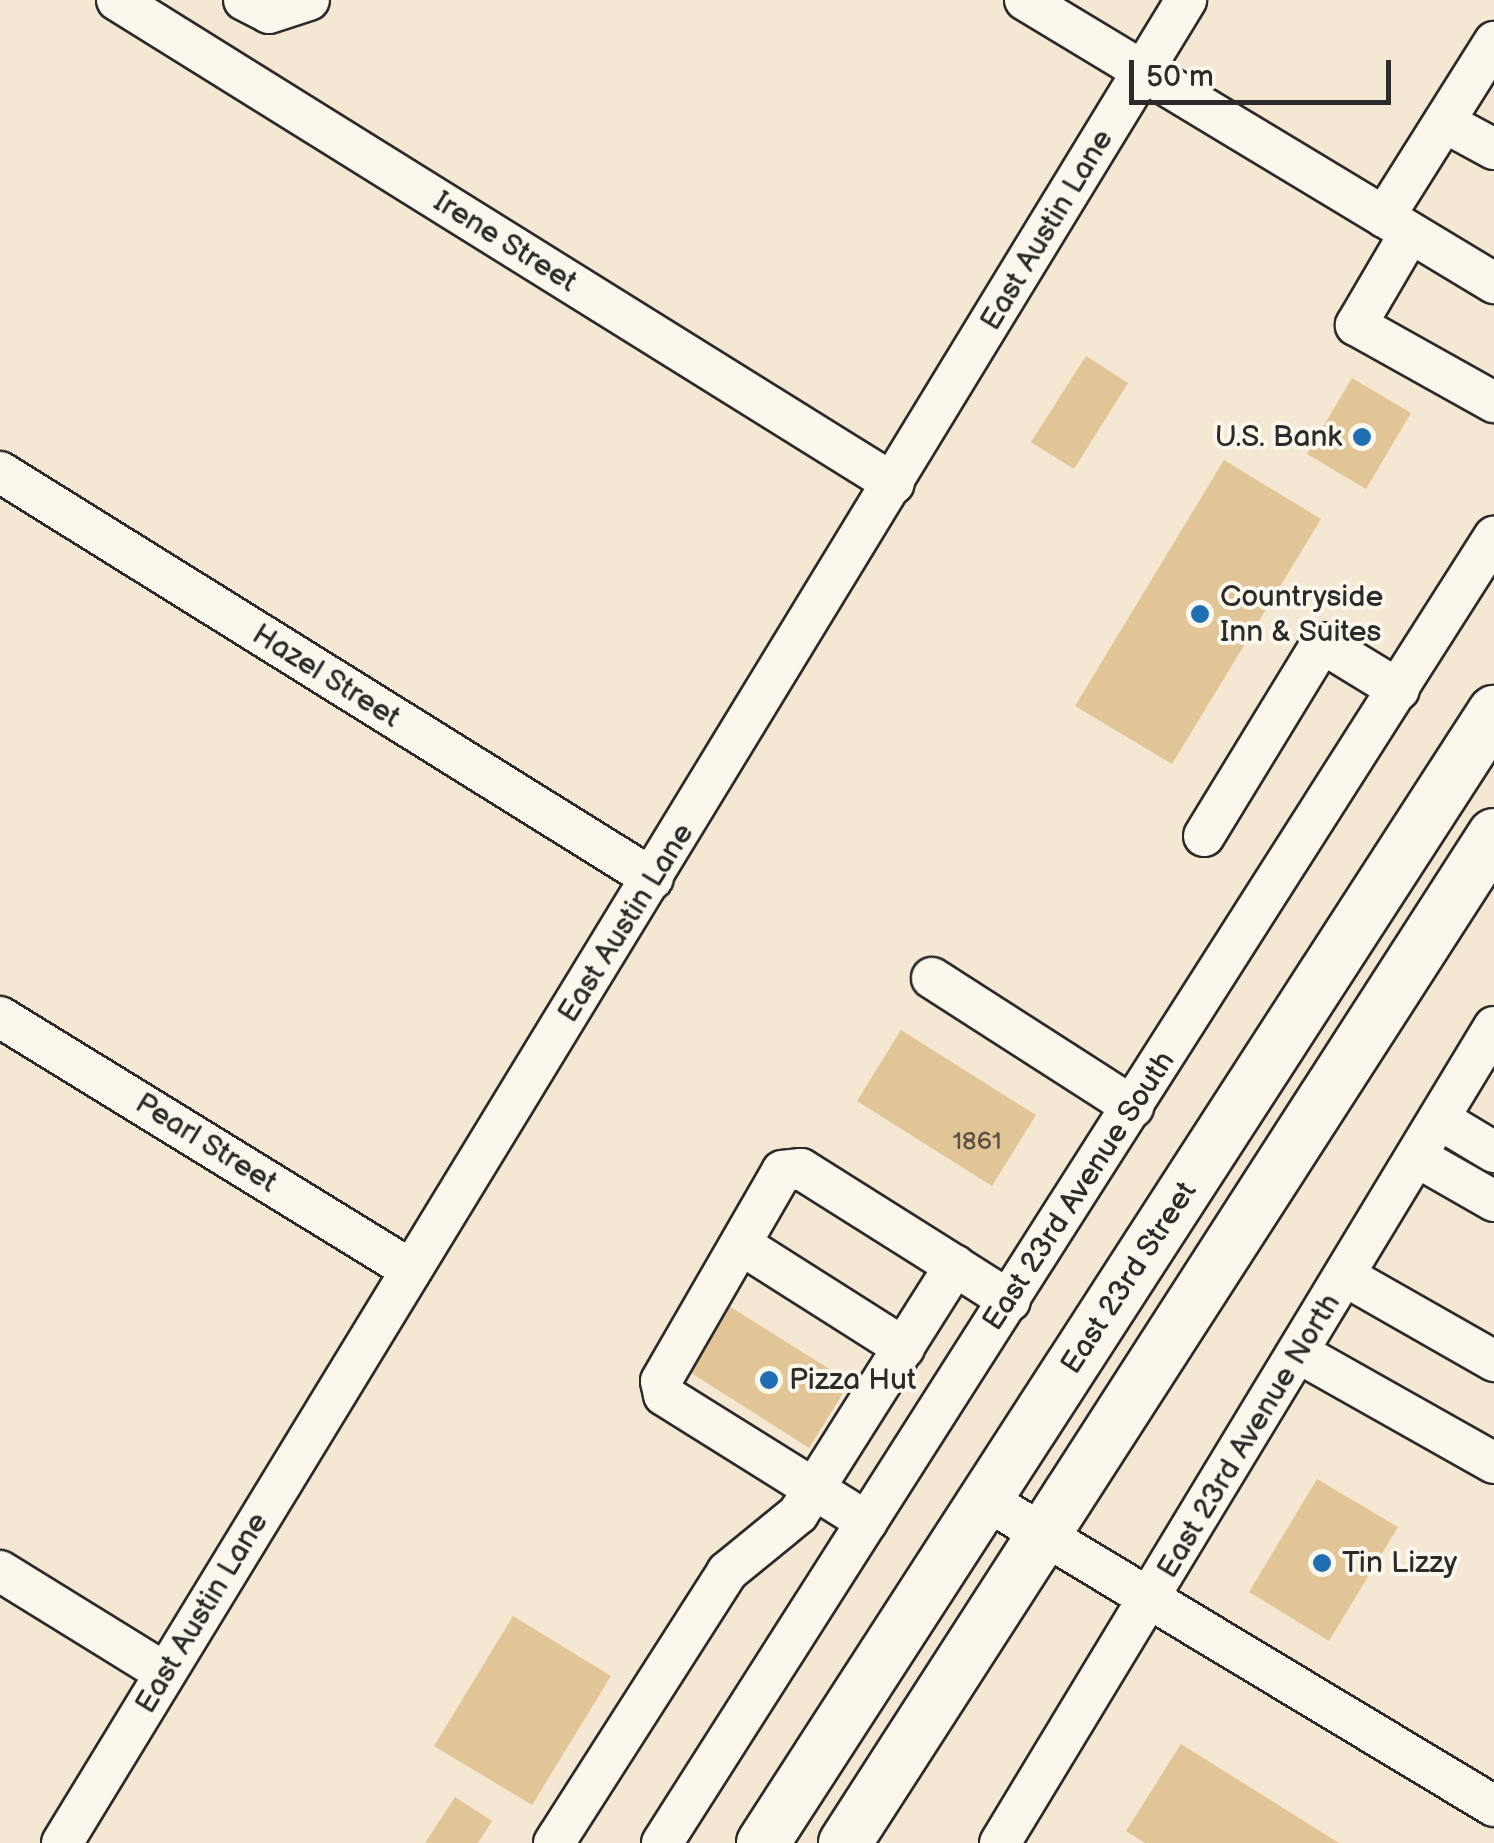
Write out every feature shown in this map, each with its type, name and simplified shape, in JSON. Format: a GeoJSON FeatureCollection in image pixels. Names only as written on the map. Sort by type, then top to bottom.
{"type":"FeatureCollection","features":[{"type":"Feature","properties":{"kind":"main road","name":"East 23rd Street"},"geometry":{"type":"LineString","coordinates":[[763,1843],[1494,712]]}},
{"type":"Feature","properties":{"kind":"main road"},"geometry":{"type":"LineString","coordinates":[[845,1843],[1494,835]]}},
{"type":"Feature","properties":{"kind":"street","name":"Irene Street"},"geometry":{"type":"LineString","coordinates":[[116,0],[894,484]]}},
{"type":"Feature","properties":{"kind":"street"},"geometry":{"type":"LineString","coordinates":[[221,65],[247,4],[295,11],[309,0]]}},
{"type":"Feature","properties":{"kind":"street"},"geometry":{"type":"LineString","coordinates":[[1025,0],[1494,283]]}},
{"type":"Feature","properties":{"kind":"street","name":"East Austin Lane"},"geometry":{"type":"LineString","coordinates":[[62,1843],[1186,0]]}},
{"type":"Feature","properties":{"kind":"street"},"geometry":{"type":"LineString","coordinates":[[1494,42],[1444,122],[1356,325],[1494,402]]}},
{"type":"Feature","properties":{"kind":"street"},"geometry":{"type":"LineString","coordinates":[[1444,122],[1494,149]]}},
{"type":"Feature","properties":{"kind":"street","name":"Hazel Street"},"geometry":{"type":"LineString","coordinates":[[0,472],[653,879]]}},
{"type":"Feature","properties":{"kind":"street","name":"East 23rd Avenue South"},"geometry":{"type":"LineString","coordinates":[[662,1843],[1494,538]]}},
{"type":"Feature","properties":{"kind":"street"},"geometry":{"type":"LineString","coordinates":[[1204,836],[1322,643],[1399,690]]}},
{"type":"Feature","properties":{"kind":"street"},"geometry":{"type":"LineString","coordinates":[[932,978],[1133,1107]]}},
{"type":"Feature","properties":{"kind":"street","name":"Pearl Street"},"geometry":{"type":"LineString","coordinates":[[0,1017],[412,1270]]}},
{"type":"Feature","properties":{"kind":"street","name":"East 23rd Avenue North"},"geometry":{"type":"LineString","coordinates":[[1000,1843],[1494,1028]]}},
{"type":"Feature","properties":{"kind":"street"},"geometry":{"type":"LineString","coordinates":[[1439,1119],[1494,1152]]}},
{"type":"Feature","properties":{"kind":"street"},"geometry":{"type":"LineString","coordinates":[[1417,1156],[1494,1201]]}},
{"type":"Feature","properties":{"kind":"street"},"geometry":{"type":"LineString","coordinates":[[866,1522],[664,1395],[661,1381],[782,1172],[801,1170],[1010,1301]]}},
{"type":"Feature","properties":{"kind":"street"},"geometry":{"type":"LineString","coordinates":[[742,1245],[904,1348]]}},
{"type":"Feature","properties":{"kind":"street"},"geometry":{"type":"LineString","coordinates":[[571,1838],[727,1572],[816,1488],[955,1266]]}},
{"type":"Feature","properties":{"kind":"street"},"geometry":{"type":"LineString","coordinates":[[1345,1276],[1494,1361]]}},
{"type":"Feature","properties":{"kind":"street"},"geometry":{"type":"LineString","coordinates":[[1299,1353],[1494,1464]]}},
{"type":"Feature","properties":{"kind":"street"},"geometry":{"type":"LineString","coordinates":[[986,1500],[1494,1806]]}},
{"type":"Feature","properties":{"kind":"street"},"geometry":{"type":"LineString","coordinates":[[0,1571],[165,1672]]}},
{"type":"Feature","properties":{"kind":"building"},"geometry":{"type":"Polygon","coordinates":[[[1086,356],[1128,383],[1074,469],[1031,442],[1086,356]]]}},
{"type":"Feature","properties":{"kind":"building"},"geometry":{"type":"Polygon","coordinates":[[[1352,378],[1411,413],[1366,489],[1307,454],[1352,378]]]}},
{"type":"Feature","properties":{"kind":"building"},"geometry":{"type":"Polygon","coordinates":[[[1224,460],[1321,519],[1172,764],[1075,706],[1224,460]]]}},
{"type":"Feature","properties":{"kind":"building"},"geometry":{"type":"Polygon","coordinates":[[[901,1030],[1036,1115],[992,1186],[857,1101],[901,1030]]]}},
{"type":"Feature","properties":{"kind":"building"},"geometry":{"type":"Polygon","coordinates":[[[729,1306],[850,1382],[809,1448],[688,1371],[729,1306]]]}},
{"type":"Feature","properties":{"kind":"building"},"geometry":{"type":"Polygon","coordinates":[[[1317,1479],[1398,1527],[1329,1641],[1249,1592],[1317,1479]]]}},
{"type":"Feature","properties":{"kind":"building"},"geometry":{"type":"Polygon","coordinates":[[[513,1616],[611,1676],[532,1805],[434,1746],[513,1616]]]}},
{"type":"Feature","properties":{"kind":"building"},"geometry":{"type":"Polygon","coordinates":[[[1181,1744],[1339,1843],[1145,1843],[1126,1831],[1181,1744]]]}},
{"type":"Feature","properties":{"kind":"building"},"geometry":{"type":"Polygon","coordinates":[[[455,1797],[492,1821],[478,1843],[425,1843],[455,1797]]]}},
{"type":"Feature","properties":{"kind":"place","name":"U.S. Bank"},"geometry":{"type":"Point","coordinates":[1362,437]}},
{"type":"Feature","properties":{"kind":"place","name":"Countryside Inn & Suites"},"geometry":{"type":"Point","coordinates":[1200,614]}},
{"type":"Feature","properties":{"kind":"place","name":"Pizza Hut"},"geometry":{"type":"Point","coordinates":[769,1380]}},
{"type":"Feature","properties":{"kind":"place","name":"Tin Lizzy"},"geometry":{"type":"Point","coordinates":[1322,1563]}}]}
